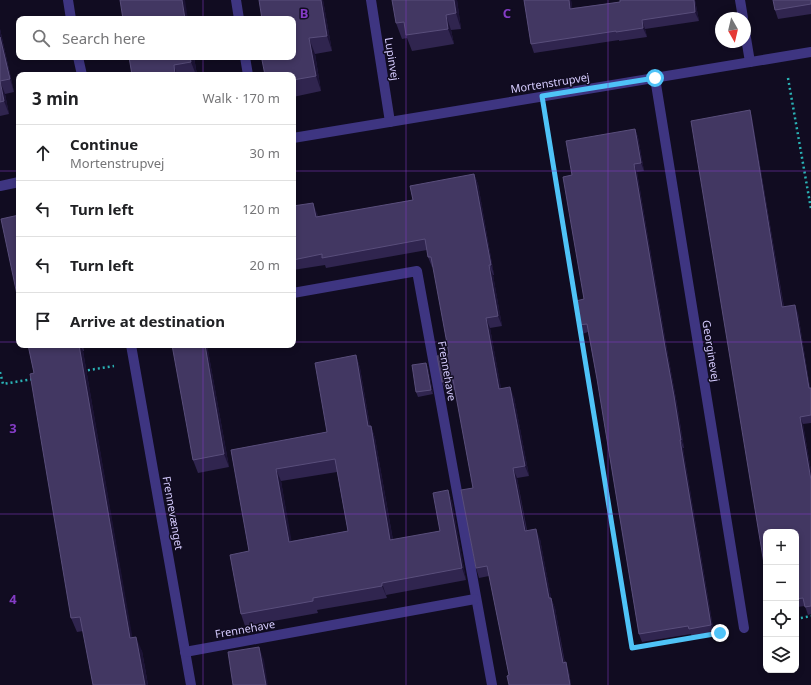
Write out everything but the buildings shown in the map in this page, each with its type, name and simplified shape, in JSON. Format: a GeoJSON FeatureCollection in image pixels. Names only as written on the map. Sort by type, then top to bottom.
{"type":"FeatureCollection","features":[{"type":"Feature","properties":{"kind":"street"},"geometry":{"type":"LineString","coordinates":[[68,0],[71,16]]}},
{"type":"Feature","properties":{"kind":"street"},"geometry":{"type":"LineString","coordinates":[[236,0],[239,16]]}},
{"type":"Feature","properties":{"kind":"street","name":"Lupinvej"},"geometry":{"type":"LineString","coordinates":[[371,0],[390,122]]}},
{"type":"Feature","properties":{"kind":"street"},"geometry":{"type":"LineString","coordinates":[[740,0],[741,12]]}},
{"type":"Feature","properties":{"kind":"street"},"geometry":{"type":"LineString","coordinates":[[748,48],[750,62]]}},
{"type":"Feature","properties":{"kind":"street","name":"Mortenstrupvej"},"geometry":{"type":"LineString","coordinates":[[296,138],[811,52]]}},
{"type":"Feature","properties":{"kind":"street"},"geometry":{"type":"LineString","coordinates":[[79,60],[81,72]]}},
{"type":"Feature","properties":{"kind":"street"},"geometry":{"type":"LineString","coordinates":[[246,60],[248,72]]}},
{"type":"Feature","properties":{"kind":"street","name":"Georginevej"},"geometry":{"type":"LineString","coordinates":[[655,78],[744,628]]}},
{"type":"Feature","properties":{"kind":"street"},"geometry":{"type":"LineString","coordinates":[[0,186],[16,183]]}},
{"type":"Feature","properties":{"kind":"street","name":"Frennehave"},"geometry":{"type":"LineString","coordinates":[[296,292],[417,271],[475,599],[492,685]]}},
{"type":"Feature","properties":{"kind":"street","name":"Frennevænget"},"geometry":{"type":"LineString","coordinates":[[132,348],[191,685]]}},
{"type":"Feature","properties":{"kind":"street","name":"Frennehave"},"geometry":{"type":"LineString","coordinates":[[185,652],[475,599]]}},
{"type":"Feature","properties":{"kind":"path"},"geometry":{"type":"LineString","coordinates":[[784,57],[811,209]]}},
{"type":"Feature","properties":{"kind":"path"},"geometry":{"type":"LineString","coordinates":[[542,96],[632,648],[744,628]]}},
{"type":"Feature","properties":{"kind":"path"},"geometry":{"type":"LineString","coordinates":[[80,371],[134,362]]}},
{"type":"Feature","properties":{"kind":"path"},"geometry":{"type":"LineString","coordinates":[[0,372],[3,384],[34,379]]}},
{"type":"Feature","properties":{"kind":"path"},"geometry":{"type":"LineString","coordinates":[[799,618],[811,616]]}},
{"type":"Feature","properties":{"kind":"route"},"geometry":{"type":"LineString","coordinates":[[655,78],[542,96],[632,648],[720,633]]}}]}
